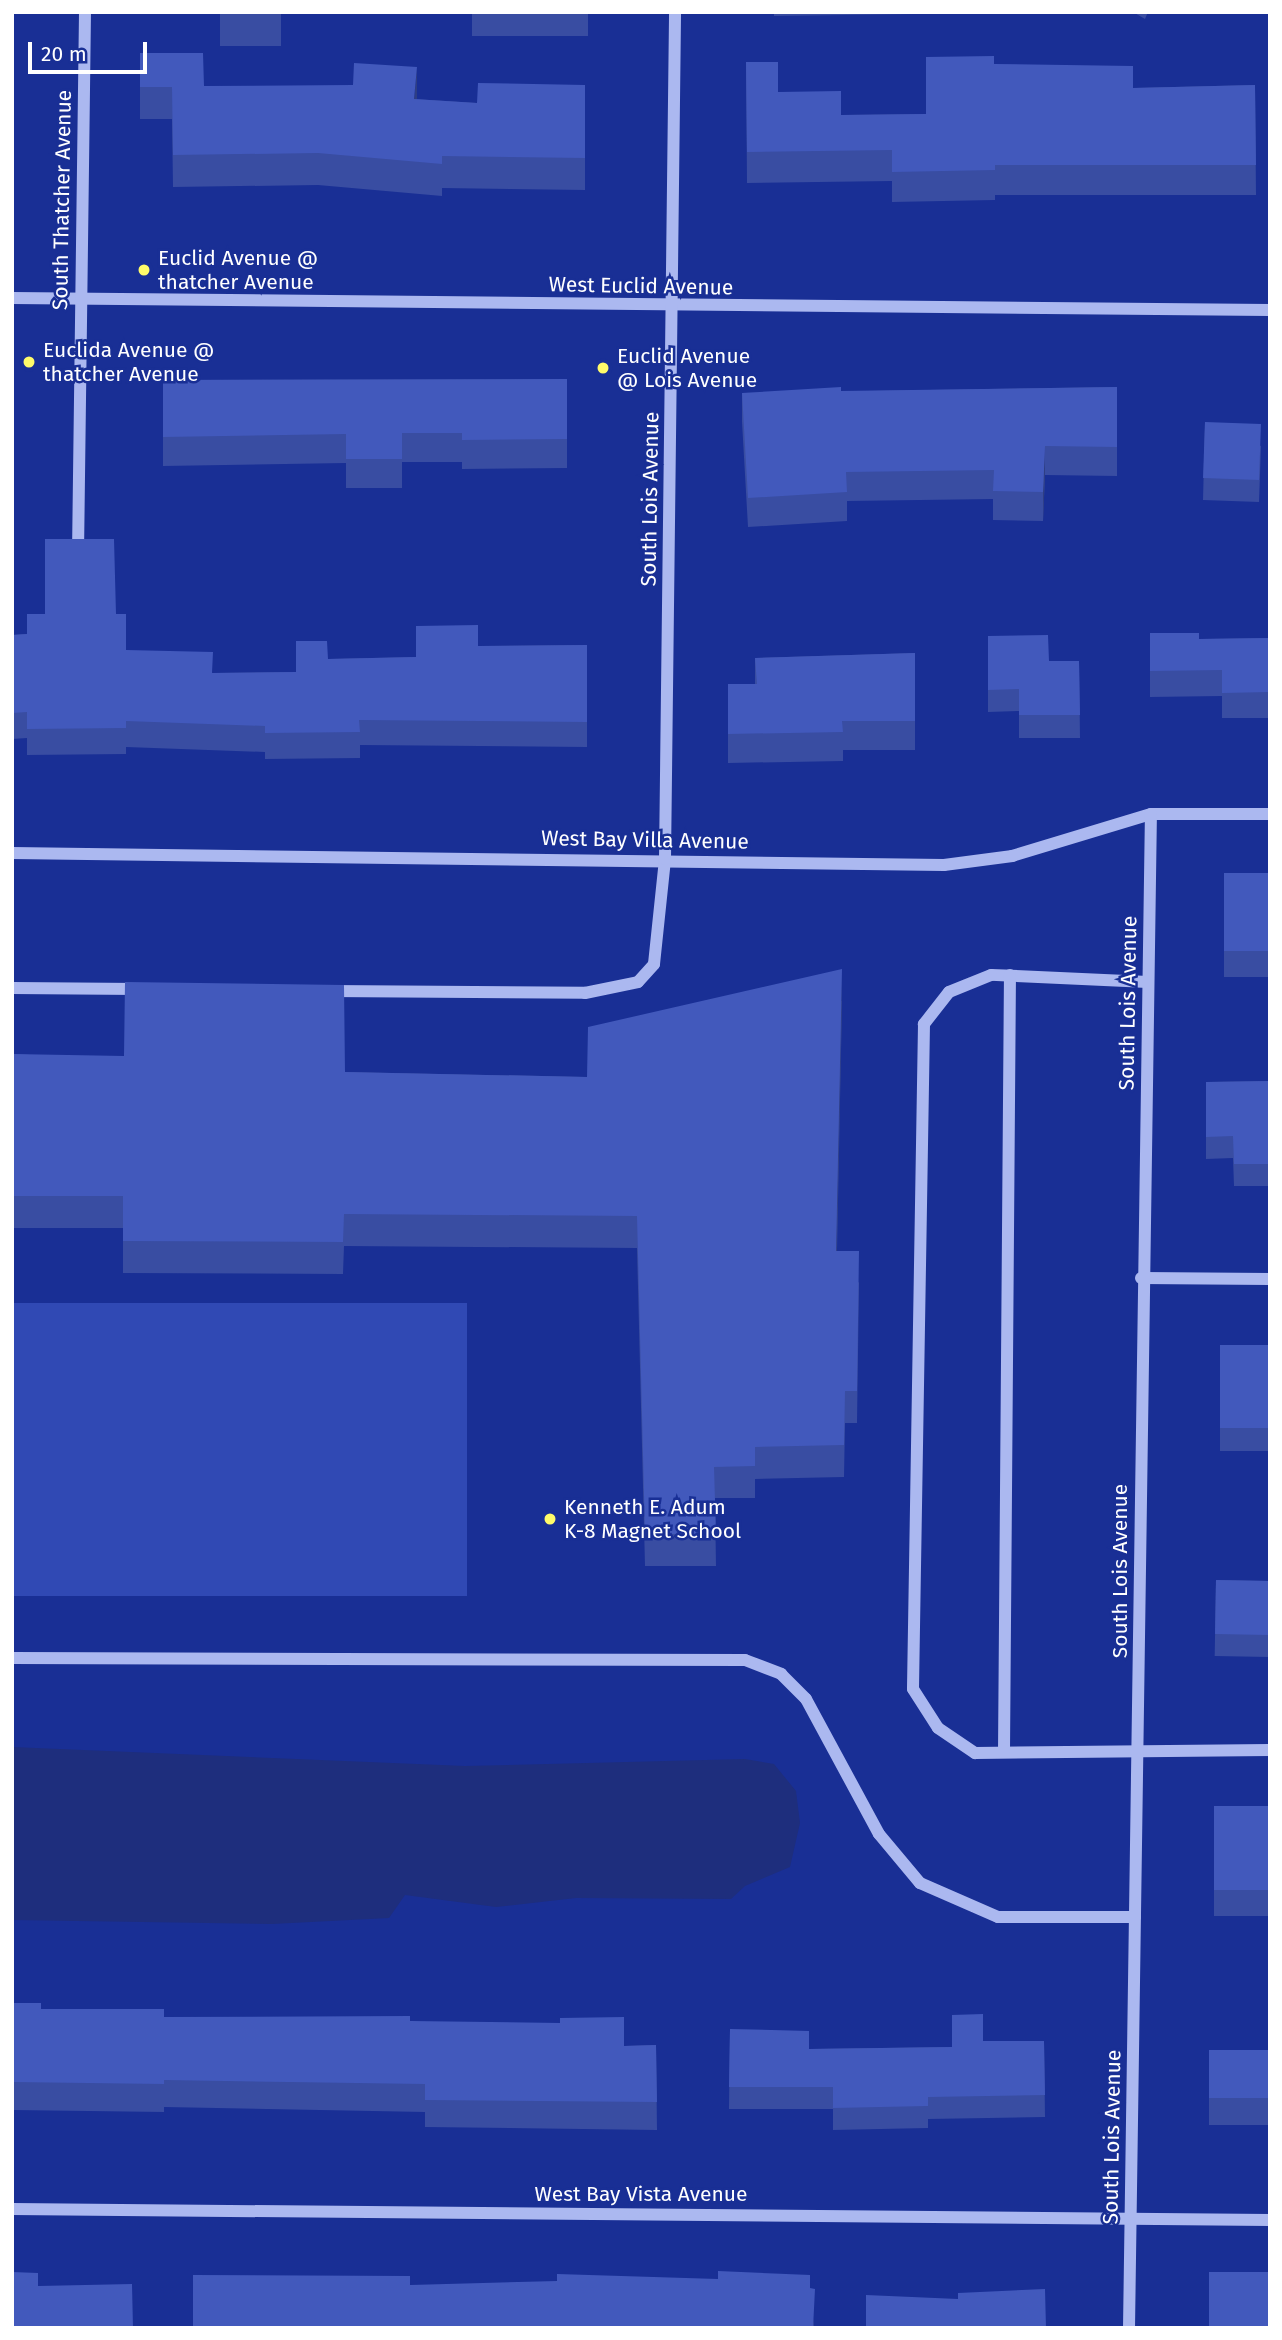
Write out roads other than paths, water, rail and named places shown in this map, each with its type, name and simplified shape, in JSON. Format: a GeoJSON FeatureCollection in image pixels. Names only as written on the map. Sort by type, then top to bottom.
{"type":"FeatureCollection","features":[{"type":"Feature","properties":{"kind":"street","name":"South Thatcher Avenue"},"geometry":{"type":"LineString","coordinates":[[78,557],[85,12]]}},
{"type":"Feature","properties":{"kind":"street","name":"South Lois Avenue"},"geometry":{"type":"LineString","coordinates":[[319,990],[585,993],[638,982],[654,964],[665,859],[675,12]]}},
{"type":"Feature","properties":{"kind":"street","name":"West Euclid Avenue"},"geometry":{"type":"LineString","coordinates":[[12,298],[1270,310]]}},
{"type":"Feature","properties":{"kind":"street","name":"South Lois Avenue"},"geometry":{"type":"LineString","coordinates":[[1129,2328],[1141,1278],[1151,814]]}},
{"type":"Feature","properties":{"kind":"street","name":"West Bay Villa Avenue"},"geometry":{"type":"LineString","coordinates":[[12,853],[665,859],[944,865],[1012,856],[1151,814],[1270,814]]}},
{"type":"Feature","properties":{"kind":"street"},"geometry":{"type":"LineString","coordinates":[[1148,982],[991,975],[949,992],[924,1024],[913,1689],[939,1728],[975,1753],[1270,1750]]}},
{"type":"Feature","properties":{"kind":"street"},"geometry":{"type":"LineString","coordinates":[[1004,1752],[1010,975]]}},
{"type":"Feature","properties":{"kind":"street"},"geometry":{"type":"LineString","coordinates":[[12,988],[152,989]]}},
{"type":"Feature","properties":{"kind":"street"},"geometry":{"type":"LineString","coordinates":[[1141,1278],[1270,1279]]}},
{"type":"Feature","properties":{"kind":"street"},"geometry":{"type":"LineString","coordinates":[[12,1658],[746,1660],[781,1674],[806,1699],[879,1834],[920,1883],[998,1917],[1135,1917]]}},
{"type":"Feature","properties":{"kind":"street","name":"West Bay Vista Avenue"},"geometry":{"type":"LineString","coordinates":[[12,2209],[1270,2220]]}},
{"type":"Feature","properties":{"kind":"place","name":"Euclid Avenue @ thatcher Avenue"},"geometry":{"type":"Point","coordinates":[144,270]}},
{"type":"Feature","properties":{"kind":"place","name":"Euclida Avenue @ thatcher Avenue"},"geometry":{"type":"Point","coordinates":[29,362]}},
{"type":"Feature","properties":{"kind":"place","name":"Euclid Avenue @ Lois Avenue"},"geometry":{"type":"Point","coordinates":[603,368]}},
{"type":"Feature","properties":{"kind":"place","name":"Kenneth E. Adum K-8 Magnet School"},"geometry":{"type":"Point","coordinates":[550,1519]}}]}
